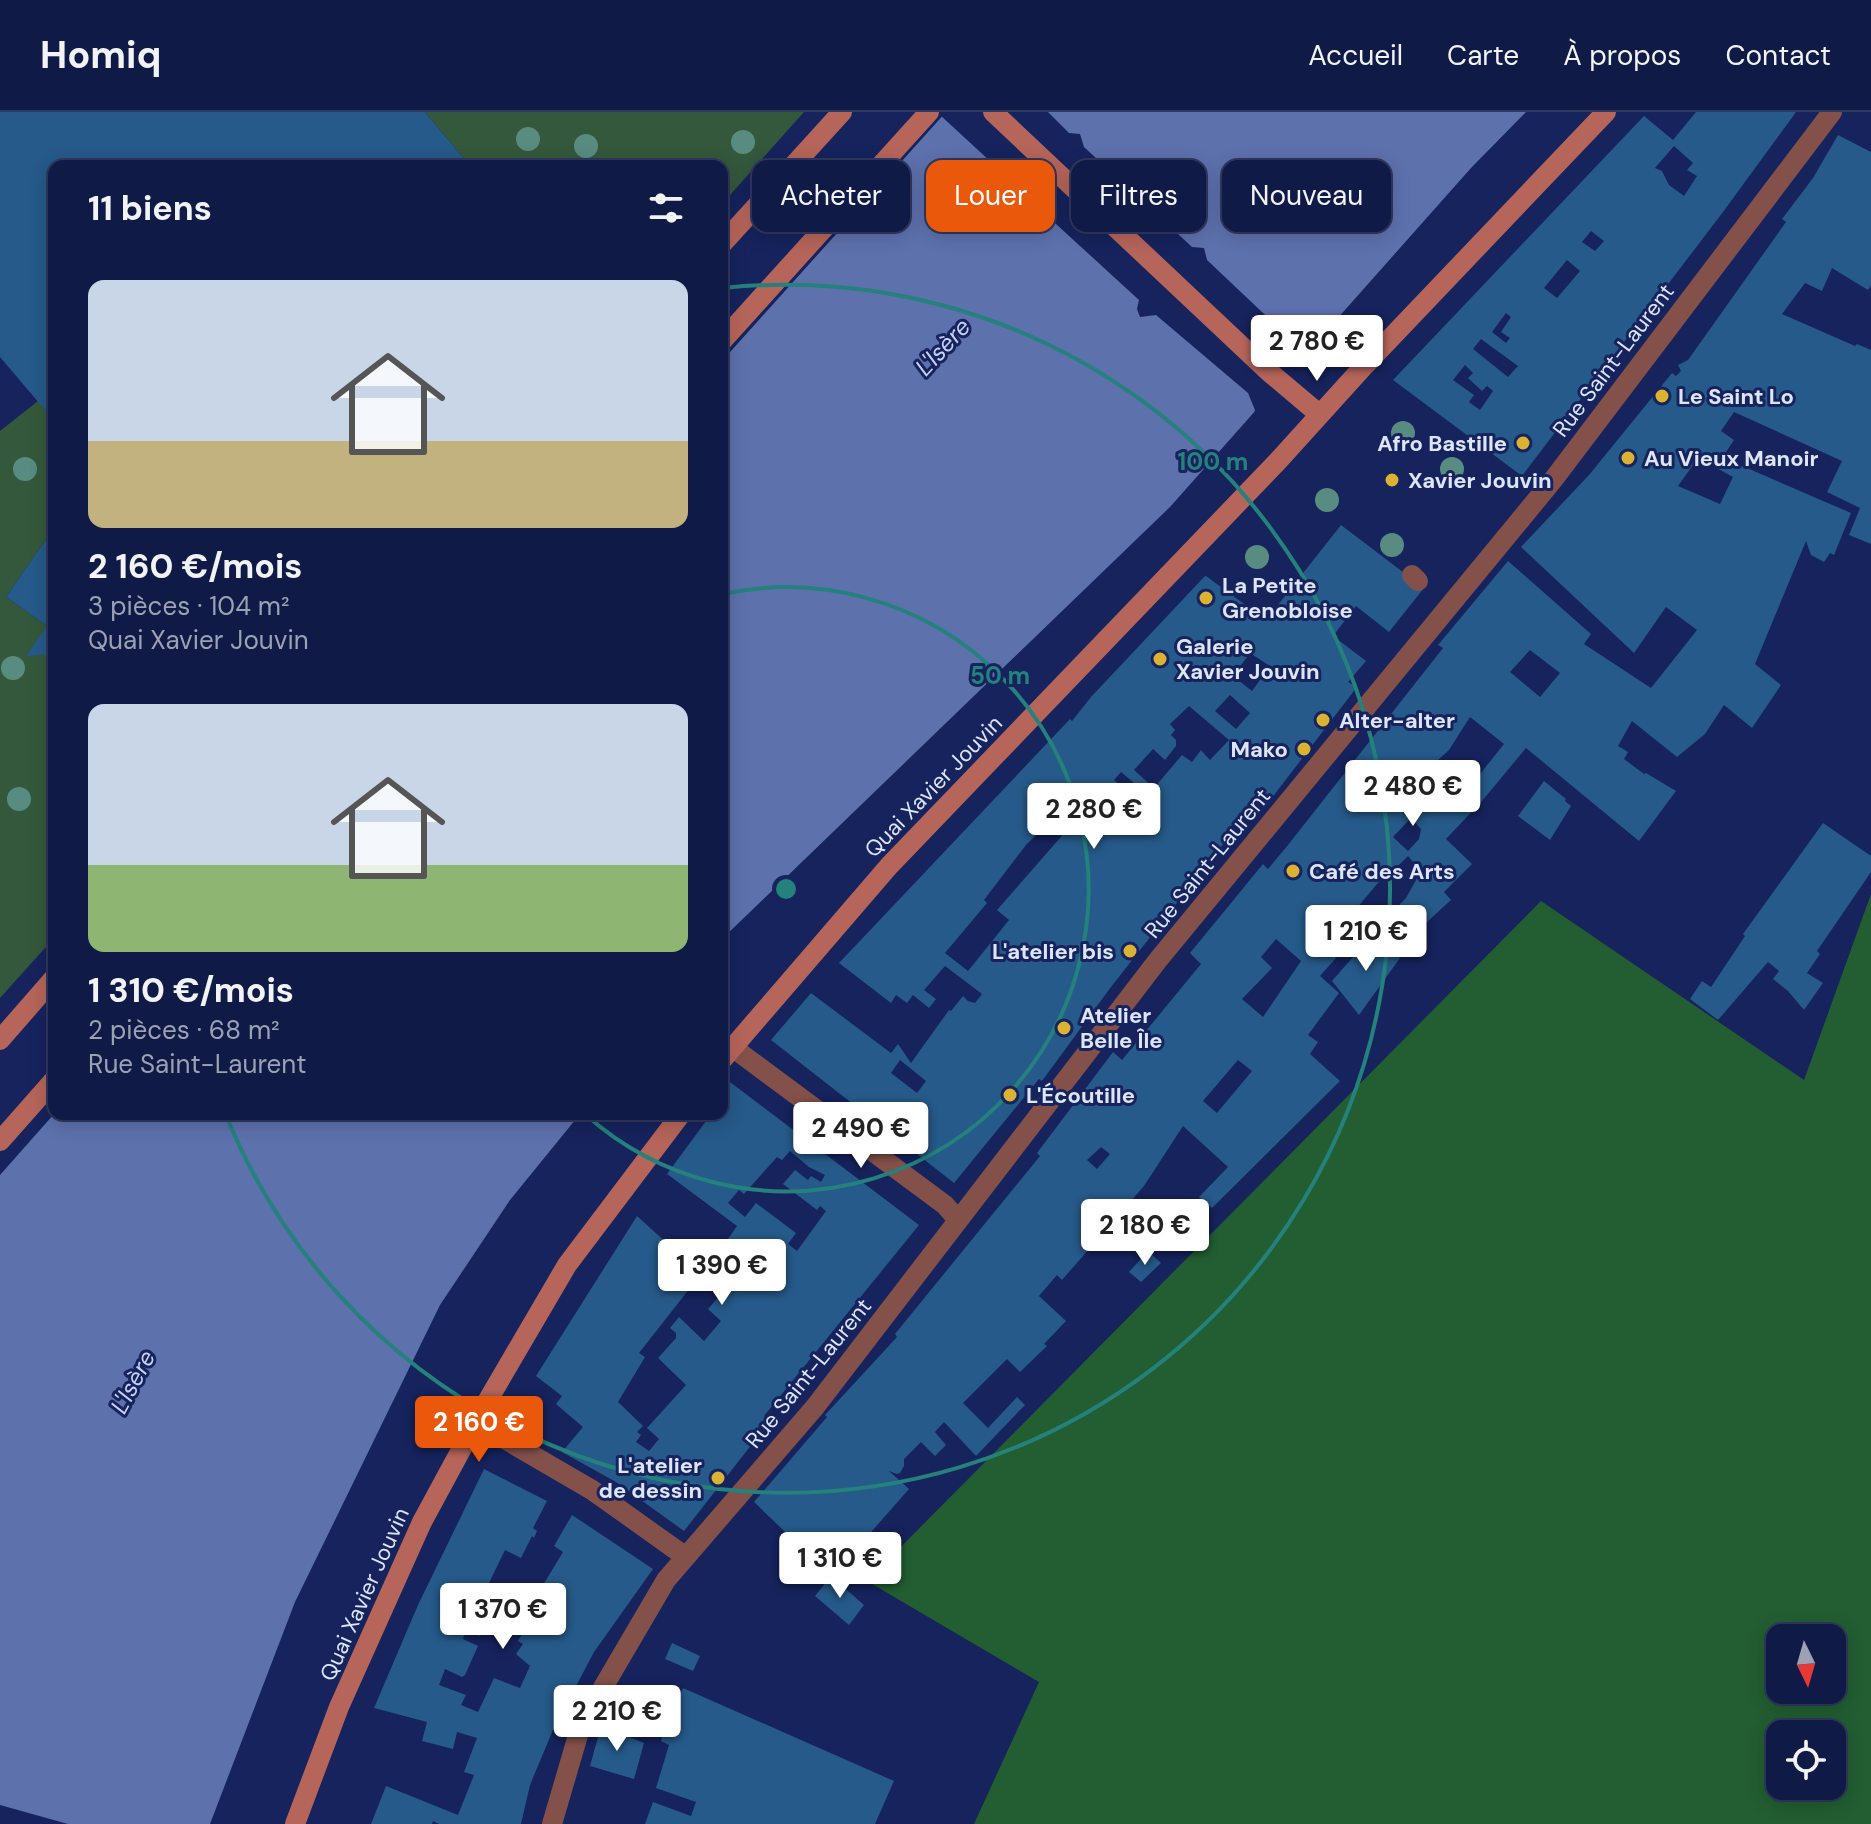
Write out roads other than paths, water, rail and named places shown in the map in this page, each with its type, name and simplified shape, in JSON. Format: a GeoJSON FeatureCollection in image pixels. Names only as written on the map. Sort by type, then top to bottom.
{"type":"FeatureCollection","features":[{"type":"Feature","properties":{"kind":"main road"},"geometry":{"type":"LineString","coordinates":[[728,237],[842,112]]}},
{"type":"Feature","properties":{"kind":"main road"},"geometry":{"type":"LineString","coordinates":[[728,334],[929,112]]}},
{"type":"Feature","properties":{"kind":"main road"},"geometry":{"type":"LineString","coordinates":[[993,112],[1285,386],[1319,414]]}},
{"type":"Feature","properties":{"kind":"main road","name":"Quai Xavier Jouvin"},"geometry":{"type":"LineString","coordinates":[[728,1052],[889,866],[1271,468],[1606,112]]}},
{"type":"Feature","properties":{"kind":"main road"},"geometry":{"type":"LineString","coordinates":[[0,1040],[48,985]]}},
{"type":"Feature","properties":{"kind":"main road"},"geometry":{"type":"LineString","coordinates":[[0,1141],[48,1087]]}},
{"type":"Feature","properties":{"kind":"main road","name":"Quai Xavier Jouvin"},"geometry":{"type":"LineString","coordinates":[[295,1824],[339,1707],[422,1522],[567,1265],[676,1120]]}},
{"type":"Feature","properties":{"kind":"street","name":"Rue Saint-Laurent"},"geometry":{"type":"LineString","coordinates":[[552,1824],[581,1725],[666,1580],[815,1407],[1158,960],[1553,480],[1832,112]]}},
{"type":"Feature","properties":{"kind":"street"},"geometry":{"type":"LineString","coordinates":[[728,1054],[945,1205],[958,1220]]}},
{"type":"Feature","properties":{"kind":"street"},"geometry":{"type":"LineString","coordinates":[[477,1423],[592,1490],[686,1557]]}},
{"type":"Feature","properties":{"kind":"water","name":"L'Isère"},"geometry":{"type":"Polygon","coordinates":[[[946,112],[1526,112],[1471,168],[1170,507],[728,933],[728,354],[838,232],[910,232],[910,160],[903,160],[946,112]]]}},
{"type":"Feature","properties":{"kind":"water","name":"L'Isère"},"geometry":{"type":"Polygon","coordinates":[[[49,1120],[575,1120],[510,1200],[440,1305],[295,1602],[210,1824],[0,1824],[0,1175],[49,1120]]]}},
{"type":"Feature","properties":{"kind":"place","name":"Le Saint Lo"},"geometry":{"type":"Point","coordinates":[1662,396]}},
{"type":"Feature","properties":{"kind":"place","name":"Afro Bastille"},"geometry":{"type":"Point","coordinates":[1523,443]}},
{"type":"Feature","properties":{"kind":"place","name":"Au Vieux Manoir"},"geometry":{"type":"Point","coordinates":[1628,458]}},
{"type":"Feature","properties":{"kind":"place","name":"Xavier Jouvin"},"geometry":{"type":"Point","coordinates":[1392,480]}},
{"type":"Feature","properties":{"kind":"place","name":"La Petite Grenobloise"},"geometry":{"type":"Point","coordinates":[1206,598]}},
{"type":"Feature","properties":{"kind":"place","name":"Galerie Xavier Jouvin"},"geometry":{"type":"Point","coordinates":[1160,659]}},
{"type":"Feature","properties":{"kind":"place","name":"Alter-alter"},"geometry":{"type":"Point","coordinates":[1323,720]}},
{"type":"Feature","properties":{"kind":"place","name":"Mako"},"geometry":{"type":"Point","coordinates":[1304,749]}},
{"type":"Feature","properties":{"kind":"place","name":"Café des Arts"},"geometry":{"type":"Point","coordinates":[1293,871]}},
{"type":"Feature","properties":{"kind":"place","name":"L'atelier bis"},"geometry":{"type":"Point","coordinates":[1130,951]}},
{"type":"Feature","properties":{"kind":"place","name":"Atelier Belle Île"},"geometry":{"type":"Point","coordinates":[1064,1028]}},
{"type":"Feature","properties":{"kind":"place","name":"L'Écoutille"},"geometry":{"type":"Point","coordinates":[1010,1095]}},
{"type":"Feature","properties":{"kind":"place","name":"L'atelier de dessin"},"geometry":{"type":"Point","coordinates":[718,1478]}}]}
